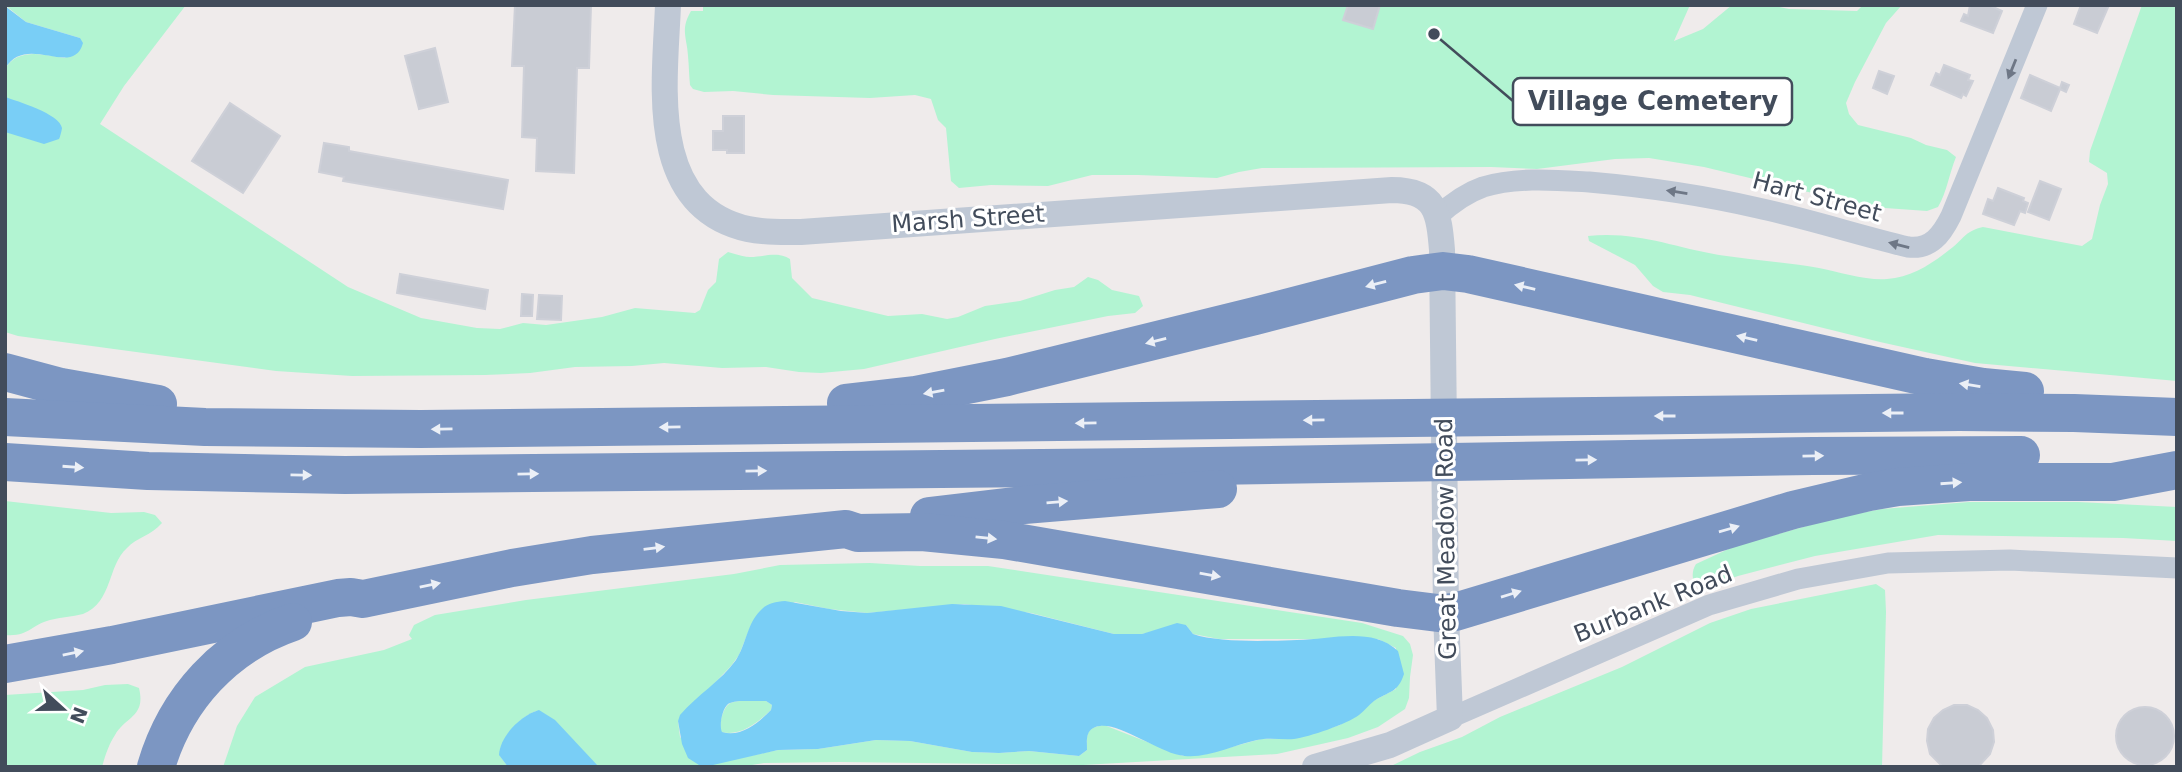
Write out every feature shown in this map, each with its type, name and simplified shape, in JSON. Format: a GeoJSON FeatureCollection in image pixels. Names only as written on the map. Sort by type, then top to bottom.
{"type":"FeatureCollection","features":[{"type":"Feature","properties":{"kind":"highway"},"geometry":{"type":"LineString","coordinates":[[763,426],[810,407],[892,398],[985,382],[1242,320],[1413,275],[1443,271],[1468,274],[1925,377],[1983,387],[2078,394],[2167,417]]}},
{"type":"Feature","properties":{"kind":"highway"},"geometry":{"type":"LineString","coordinates":[[5,372],[61,387],[182,409],[252,428]]}},
{"type":"Feature","properties":{"kind":"highway"},"geometry":{"type":"LineString","coordinates":[[5,417],[252,428],[421,429],[1959,412],[2167,417]]}},
{"type":"Feature","properties":{"kind":"highway"},"geometry":{"type":"LineString","coordinates":[[5,462],[148,471],[332,475],[1920,455],[2095,456],[2177,460]]}},
{"type":"Feature","properties":{"kind":"highway"},"geometry":{"type":"LineString","coordinates":[[846,529],[851,524],[861,522],[1232,488],[1278,479],[1320,464]]}},
{"type":"Feature","properties":{"kind":"highway"},"geometry":{"type":"LineString","coordinates":[[156,767],[170,729],[185,703],[222,662],[256,638],[297,620],[348,607],[363,599],[565,559],[846,529],[858,533],[922,532],[1004,540],[1398,608],[1446,613],[1793,510],[1869,492],[1969,482],[2113,482],[2177,470]]}},
{"type":"Feature","properties":{"kind":"highway"},"geometry":{"type":"LineString","coordinates":[[5,664],[54,657],[338,598],[363,599]]}},
{"type":"Feature","properties":{"kind":"street","name":"Marsh Street"},"geometry":{"type":"LineString","coordinates":[[668,5],[666,117],[672,158],[684,183],[699,202],[721,219],[747,229],[780,233],[802,232],[1392,190],[1418,194],[1429,201],[1438,216]]}},
{"type":"Feature","properties":{"kind":"street","name":"Hart Street"},"geometry":{"type":"LineString","coordinates":[[1438,216],[1461,198],[1492,185],[1517,181],[1571,181],[1646,187],[1691,194],[1761,208],[1908,247],[1928,245],[1940,235],[1951,216],[2037,5]]}},
{"type":"Feature","properties":{"kind":"street","name":"Great Meadow Road"},"geometry":{"type":"LineString","coordinates":[[1438,216],[1443,271],[1446,613],[1450,718]]}},
{"type":"Feature","properties":{"kind":"street","name":"Burbank Road"},"geometry":{"type":"LineString","coordinates":[[1450,718],[1709,605],[1798,579],[1888,563],[2010,560],[2177,568]]}},
{"type":"Feature","properties":{"kind":"street"},"geometry":{"type":"LineString","coordinates":[[1315,767],[1390,744],[1450,718]]}},
{"type":"Feature","properties":{"kind":"green space"},"geometry":{"type":"Polygon","coordinates":[[[5,5],[186,5],[124,86],[100,124],[348,287],[421,318],[477,328],[500,329],[523,323],[546,325],[602,317],[635,308],[695,313],[700,310],[708,290],[716,282],[719,259],[728,252],[747,257],[776,255],[790,259],[792,278],[812,298],[888,316],[922,314],[947,319],[958,317],[985,306],[1020,301],[1074,287],[1088,277],[1098,280],[1112,290],[1139,296],[1143,306],[1135,313],[995,339],[864,369],[821,373],[766,367],[722,368],[664,363],[485,375],[352,376],[276,371],[18,336],[5,332],[5,69],[10,62],[24,55],[40,54],[65,58],[80,38],[26,22],[5,5]]]}},
{"type":"Feature","properties":{"kind":"green space"},"geometry":{"type":"Polygon","coordinates":[[[703,5],[1690,5],[1674,41],[1703,29],[1732,5],[1857,11],[1863,5],[1902,5],[1886,23],[1855,82],[1846,103],[1849,114],[1858,125],[1911,138],[1947,150],[1956,157],[1938,207],[1927,211],[1871,207],[1704,167],[1649,158],[1615,159],[1537,169],[1262,168],[1217,178],[1092,175],[1048,186],[991,185],[959,188],[951,181],[946,128],[938,120],[931,99],[915,95],[870,98],[704,92],[693,89],[690,85],[685,29],[691,11],[703,11],[703,5]]]}},
{"type":"Feature","properties":{"kind":"green space"},"geometry":{"type":"Polygon","coordinates":[[[2142,5],[2177,5],[2177,381],[1975,363],[1690,295],[1663,292],[1653,286],[1635,265],[1589,241],[1588,236],[1639,238],[1719,255],[1807,266],[1879,279],[1896,278],[1922,268],[1969,232],[1983,227],[2082,246],[2092,239],[2108,184],[2107,173],[2089,162],[2090,151],[2142,5]]]}},
{"type":"Feature","properties":{"kind":"green space"},"geometry":{"type":"Polygon","coordinates":[[[5,501],[111,513],[144,512],[155,515],[162,523],[131,544],[121,556],[105,593],[93,608],[83,614],[44,622],[19,634],[5,635],[5,501]]]}},
{"type":"Feature","properties":{"kind":"green space"},"geometry":{"type":"Polygon","coordinates":[[[1969,502],[2078,502],[2177,507],[2177,541],[1938,535],[1815,556],[1705,587],[1694,584],[1696,564],[1735,546],[1839,517],[1882,509],[1969,502]]]}},
{"type":"Feature","properties":{"kind":"green space"},"geometry":{"type":"Polygon","coordinates":[[[870,563],[988,566],[1362,623],[1403,636],[1410,644],[1413,655],[1409,698],[1405,709],[1378,727],[1348,738],[1277,754],[1083,765],[840,762],[764,763],[740,767],[599,767],[536,711],[517,723],[504,742],[500,756],[508,767],[223,767],[237,726],[255,697],[305,667],[384,650],[412,639],[409,635],[414,625],[435,615],[526,600],[734,574],[780,565],[870,563]],[[795,602],[751,625],[739,655],[731,666],[678,721],[680,737],[706,765],[778,750],[818,749],[876,740],[910,741],[972,752],[1029,751],[1079,756],[1087,750],[1090,730],[1104,725],[1183,756],[1206,754],[1261,739],[1284,739],[1340,725],[1375,700],[1396,689],[1396,648],[1378,639],[1219,639],[1193,634],[1186,625],[1142,634],[1114,634],[1031,613],[964,604],[867,613],[795,602]]]}},
{"type":"Feature","properties":{"kind":"green space"},"geometry":{"type":"Polygon","coordinates":[[[1876,584],[1885,590],[1886,612],[1882,767],[1389,767],[1462,737],[1500,717],[1622,667],[1710,623],[1751,609],[1876,584]]]}},
{"type":"Feature","properties":{"kind":"green space"},"geometry":{"type":"Polygon","coordinates":[[[128,684],[139,688],[140,705],[119,729],[107,750],[102,767],[5,767],[5,695],[128,684]]]}},
{"type":"Feature","properties":{"kind":"green space"},"geometry":{"type":"Polygon","coordinates":[[[740,701],[766,701],[772,705],[771,710],[755,724],[742,730],[721,732],[721,722],[727,706],[740,701]]]}},
{"type":"Feature","properties":{"kind":"water"},"geometry":{"type":"Polygon","coordinates":[[[5,6],[26,22],[80,38],[83,43],[78,53],[70,57],[25,54],[14,59],[5,69],[5,6]]]}},
{"type":"Feature","properties":{"kind":"water"},"geometry":{"type":"Polygon","coordinates":[[[5,97],[54,118],[62,128],[59,139],[44,144],[5,132],[5,97]]]}},
{"type":"Feature","properties":{"kind":"water"},"geometry":{"type":"Polygon","coordinates":[[[785,601],[867,613],[952,604],[1001,606],[1114,634],[1142,634],[1177,623],[1186,625],[1193,634],[1230,640],[1363,637],[1387,643],[1398,651],[1404,674],[1396,688],[1374,701],[1353,719],[1337,726],[1301,738],[1262,739],[1198,756],[1179,755],[1117,729],[1100,726],[1089,732],[1087,750],[1079,756],[1029,751],[972,752],[910,741],[876,740],[818,749],[778,750],[713,765],[699,765],[688,758],[682,744],[678,721],[680,715],[736,660],[752,622],[760,611],[775,602],[785,601]],[[739,701],[728,704],[722,718],[722,732],[736,733],[755,724],[771,710],[772,705],[766,701],[739,701]]]}},
{"type":"Feature","properties":{"kind":"water"},"geometry":{"type":"Polygon","coordinates":[[[539,710],[555,720],[599,767],[508,767],[499,755],[503,741],[519,721],[539,710]]]}},
{"type":"Feature","properties":{"kind":"building"},"geometry":{"type":"Polygon","coordinates":[[[515,5],[591,5],[589,68],[577,68],[574,173],[536,171],[537,138],[522,137],[524,66],[512,66],[515,5]]]}},
{"type":"Feature","properties":{"kind":"building"},"geometry":{"type":"Polygon","coordinates":[[[1348,5],[1380,5],[1373,29],[1343,20],[1348,5]]]}},
{"type":"Feature","properties":{"kind":"building"},"geometry":{"type":"Polygon","coordinates":[[[1970,5],[1989,5],[2002,11],[1993,33],[1961,21],[1964,14],[1968,16],[1970,5]]]}},
{"type":"Feature","properties":{"kind":"building"},"geometry":{"type":"Polygon","coordinates":[[[2081,5],[2109,5],[2097,33],[2074,24],[2081,5]]]}},
{"type":"Feature","properties":{"kind":"building"},"geometry":{"type":"Polygon","coordinates":[[[435,48],[448,102],[419,109],[405,56],[435,48]]]}},
{"type":"Feature","properties":{"kind":"building"},"geometry":{"type":"Polygon","coordinates":[[[1944,65],[1970,75],[1968,80],[1973,81],[1966,96],[1963,94],[1961,98],[1931,85],[1936,73],[1940,75],[1944,65]]]}},
{"type":"Feature","properties":{"kind":"building"},"geometry":{"type":"Polygon","coordinates":[[[1879,71],[1894,76],[1887,94],[1873,88],[1879,71]]]}},
{"type":"Feature","properties":{"kind":"building"},"geometry":{"type":"Polygon","coordinates":[[[2030,75],[2060,88],[2062,82],[2069,85],[2066,92],[2060,89],[2051,111],[2021,98],[2030,75]]]}},
{"type":"Feature","properties":{"kind":"building"},"geometry":{"type":"Polygon","coordinates":[[[230,103],[280,136],[243,193],[192,161],[230,103]]]}},
{"type":"Feature","properties":{"kind":"building"},"geometry":{"type":"Polygon","coordinates":[[[723,116],[744,116],[744,153],[713,150],[713,131],[723,131],[723,116]]]}},
{"type":"Feature","properties":{"kind":"building"},"geometry":{"type":"Polygon","coordinates":[[[324,143],[349,147],[349,151],[508,180],[503,209],[343,181],[344,177],[319,172],[324,143]]]}},
{"type":"Feature","properties":{"kind":"building"},"geometry":{"type":"Polygon","coordinates":[[[2040,181],[2061,189],[2049,220],[2028,212],[2040,181]]]}},
{"type":"Feature","properties":{"kind":"building"},"geometry":{"type":"Polygon","coordinates":[[[1998,188],[2024,198],[2023,201],[2028,203],[2025,213],[2020,211],[2014,225],[1983,214],[1988,199],[1993,201],[1998,188]]]}},
{"type":"Feature","properties":{"kind":"building"},"geometry":{"type":"Polygon","coordinates":[[[400,274],[488,290],[485,309],[397,293],[400,274]]]}},
{"type":"Feature","properties":{"kind":"building"},"geometry":{"type":"Polygon","coordinates":[[[522,294],[533,295],[532,316],[521,316],[522,294]]]}},
{"type":"Feature","properties":{"kind":"building"},"geometry":{"type":"Polygon","coordinates":[[[539,295],[562,296],[561,320],[537,319],[539,295]]]}},
{"type":"Feature","properties":{"kind":"building"},"geometry":{"type":"Polygon","coordinates":[[[1954,705],[1967,705],[1978,710],[1987,718],[1993,730],[1994,742],[1990,754],[1978,767],[1943,767],[1930,754],[1928,729],[1934,718],[1954,705]]]}},
{"type":"Feature","properties":{"kind":"building"},"geometry":{"type":"Polygon","coordinates":[[[2139,707],[2151,707],[2166,715],[2174,730],[2174,742],[2166,757],[2151,765],[2139,765],[2124,757],[2116,742],[2116,730],[2124,715],[2139,707]]]}},
{"type":"Feature","properties":{"kind":"place","name":"Village Cemetery"},"geometry":{"type":"Point","coordinates":[1434,34]}}]}
